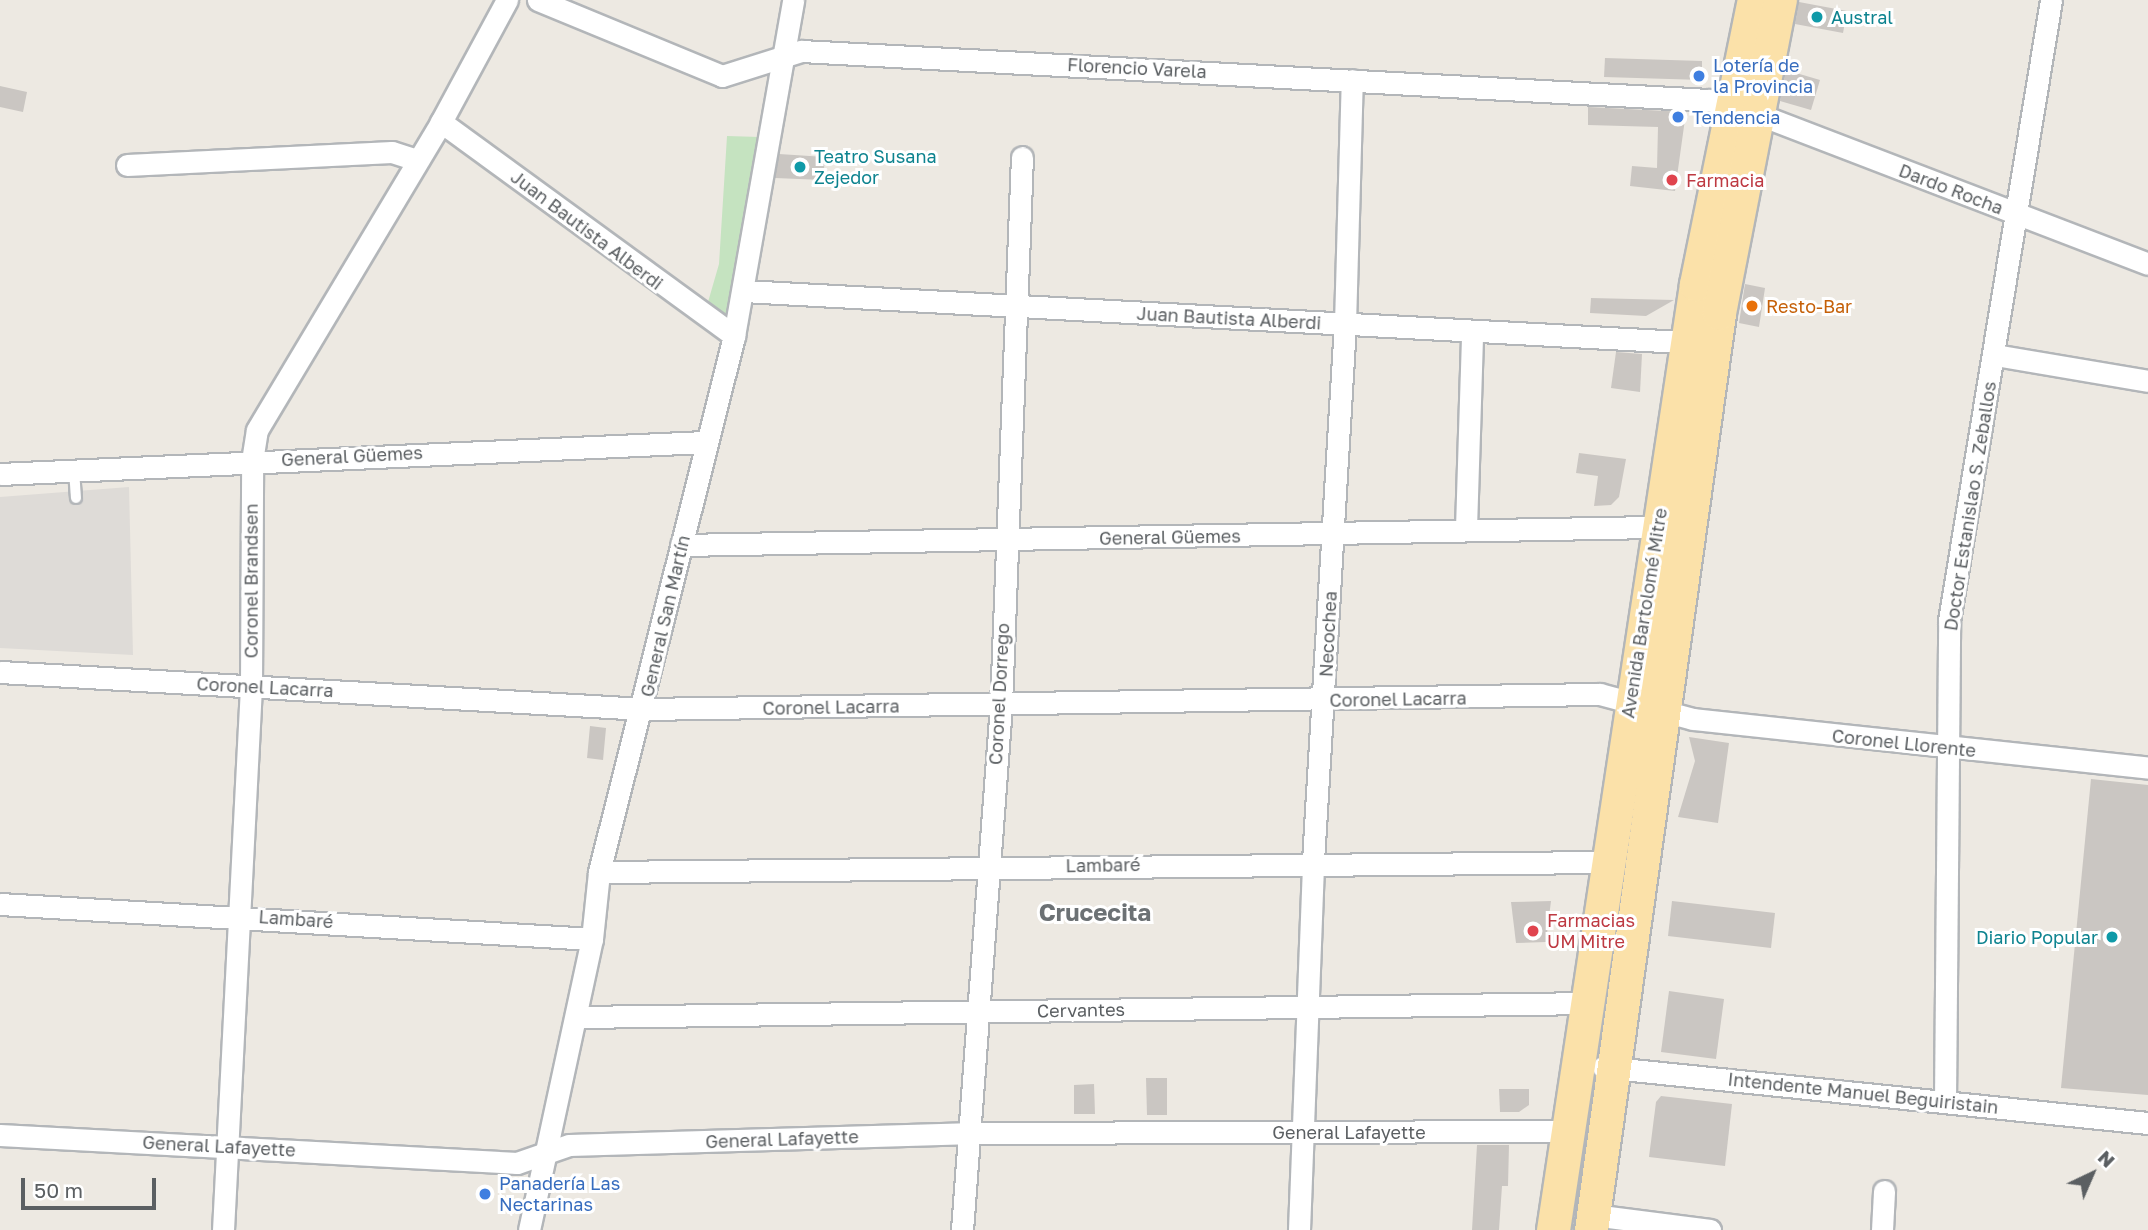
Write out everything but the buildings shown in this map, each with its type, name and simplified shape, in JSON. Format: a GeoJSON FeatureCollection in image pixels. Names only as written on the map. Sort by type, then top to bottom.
{"type":"FeatureCollection","features":[{"type":"Feature","properties":{"kind":"main road","name":"Avenida Bartolomé Mitre"},"geometry":{"type":"LineString","coordinates":[[1553,1230],[1606,862],[1646,705],[1702,343],[1743,109],[1754,0]]}},
{"type":"Feature","properties":{"kind":"main road","name":"Avenida Bartolomé Mitre"},"geometry":{"type":"LineString","coordinates":[[1743,109],[1780,0]]}},
{"type":"Feature","properties":{"kind":"main road","name":"Avenida Bartolomé Mitre"},"geometry":{"type":"LineString","coordinates":[[1592,1222],[1612,1068],[1646,705],[1658,527],[1702,343]]}},
{"type":"Feature","properties":{"kind":"street","name":"Coronel Brandsen"},"geometry":{"type":"LineString","coordinates":[[223,1230],[251,686],[252,461],[258,425],[441,122],[507,0]]}},
{"type":"Feature","properties":{"kind":"street","name":"Florencio Varela"},"geometry":{"type":"LineString","coordinates":[[538,0],[713,74],[730,75],[784,53],[1709,100],[1743,109]]}},
{"type":"Feature","properties":{"kind":"street","name":"General San Martín"},"geometry":{"type":"LineString","coordinates":[[529,1230],[593,939],[599,872],[643,709],[705,442],[734,336],[793,0]]}},
{"type":"Feature","properties":{"kind":"street","name":"Doctor Estanislao S. Zeballos"},"geometry":{"type":"LineString","coordinates":[[1945,1101],[1949,621],[1995,355],[2014,214],[2051,0]]}},
{"type":"Feature","properties":{"kind":"street","name":"Necochea"},"geometry":{"type":"LineString","coordinates":[[1299,1230],[1310,1008],[1313,861],[1325,700],[1345,324],[1352,80]]}},
{"type":"Feature","properties":{"kind":"street","name":"Dardo Rocha"},"geometry":{"type":"LineString","coordinates":[[1743,109],[2148,264]]}},
{"type":"Feature","properties":{"kind":"street","name":"Juan Bautista Alberdi"},"geometry":{"type":"LineString","coordinates":[[441,122],[734,336]]}},
{"type":"Feature","properties":{"kind":"street"},"geometry":{"type":"LineString","coordinates":[[127,165],[392,152],[417,160]]}},
{"type":"Feature","properties":{"kind":"street","name":"Coronel Dorrego"},"geometry":{"type":"LineString","coordinates":[[962,1230],[966,1133],[1001,705],[1022,157]]}},
{"type":"Feature","properties":{"kind":"street","name":"Juan Bautista Alberdi"},"geometry":{"type":"LineString","coordinates":[[743,292],[1702,343]]}},
{"type":"Feature","properties":{"kind":"street"},"geometry":{"type":"LineString","coordinates":[[1466,528],[1472,332]]}},
{"type":"Feature","properties":{"kind":"street"},"geometry":{"type":"LineString","coordinates":[[1995,355],[2148,381]]}},
{"type":"Feature","properties":{"kind":"street","name":"General Güemes"},"geometry":{"type":"LineString","coordinates":[[0,474],[705,442]]}},
{"type":"Feature","properties":{"kind":"street","name":"General Güemes"},"geometry":{"type":"LineString","coordinates":[[681,545],[1334,535],[1466,528],[1658,527]]}},
{"type":"Feature","properties":{"kind":"street","name":"Coronel Lacarra"},"geometry":{"type":"LineString","coordinates":[[0,672],[643,709],[1600,694],[1646,705]]}},
{"type":"Feature","properties":{"kind":"street","name":"Coronel Llorente"},"geometry":{"type":"LineString","coordinates":[[1646,705],[1693,719],[1947,749],[2148,768]]}},
{"type":"Feature","properties":{"kind":"street","name":"Lambaré"},"geometry":{"type":"LineString","coordinates":[[599,872],[1313,861],[1606,862]]}},
{"type":"Feature","properties":{"kind":"street","name":"Lambaré"},"geometry":{"type":"LineString","coordinates":[[0,904],[239,916],[593,939]]}},
{"type":"Feature","properties":{"kind":"street","name":"Cervantes"},"geometry":{"type":"LineString","coordinates":[[577,1017],[1586,1003]]}},
{"type":"Feature","properties":{"kind":"street","name":"Intendente Manuel Beguiristain"},"geometry":{"type":"LineString","coordinates":[[1578,1064],[2148,1123]]}},
{"type":"Feature","properties":{"kind":"street","name":"General Lafayette"},"geometry":{"type":"LineString","coordinates":[[0,1135],[517,1163],[569,1145],[966,1133],[1568,1131]]}},
{"type":"Feature","properties":{"kind":"street"},"geometry":{"type":"LineString","coordinates":[[1882,1230],[1884,1191]]}},
{"type":"Feature","properties":{"kind":"street"},"geometry":{"type":"LineString","coordinates":[[1592,1222],[1710,1230]]}},
{"type":"Feature","properties":{"kind":"lane"},"geometry":{"type":"LineString","coordinates":[[74,470],[76,498]]}},
{"type":"Feature","properties":{"kind":"shaded area"},"geometry":{"type":"Polygon","coordinates":[[[129,487],[133,655],[0,648],[0,497],[129,487]]]}},
{"type":"Feature","properties":{"kind":"green space"},"geometry":{"type":"Polygon","coordinates":[[[727,136],[760,137],[732,314],[721,319],[706,309],[719,264],[727,136]]]}},
{"type":"Feature","properties":{"kind":"place","name":"Austral"},"geometry":{"type":"Point","coordinates":[1817,17]}},
{"type":"Feature","properties":{"kind":"place","name":"Lotería de la Provincia"},"geometry":{"type":"Point","coordinates":[1699,76]}},
{"type":"Feature","properties":{"kind":"place","name":"Tendencia"},"geometry":{"type":"Point","coordinates":[1678,117]}},
{"type":"Feature","properties":{"kind":"place","name":"Teatro Susana Zejedor"},"geometry":{"type":"Point","coordinates":[800,167]}},
{"type":"Feature","properties":{"kind":"place","name":"Farmacia"},"geometry":{"type":"Point","coordinates":[1672,180]}},
{"type":"Feature","properties":{"kind":"place","name":"Resto-Bar"},"geometry":{"type":"Point","coordinates":[1752,306]}},
{"type":"Feature","properties":{"kind":"place","name":"Farmacias UM Mitre"},"geometry":{"type":"Point","coordinates":[1533,931]}},
{"type":"Feature","properties":{"kind":"place","name":"Diario Popular"},"geometry":{"type":"Point","coordinates":[2112,937]}},
{"type":"Feature","properties":{"kind":"place","name":"Panadería Las Nectarinas"},"geometry":{"type":"Point","coordinates":[485,1194]}},
{"type":"Feature","properties":{"kind":"district","name":"Crucecita"},"geometry":{"type":"Point","coordinates":[1095,912]}}]}
